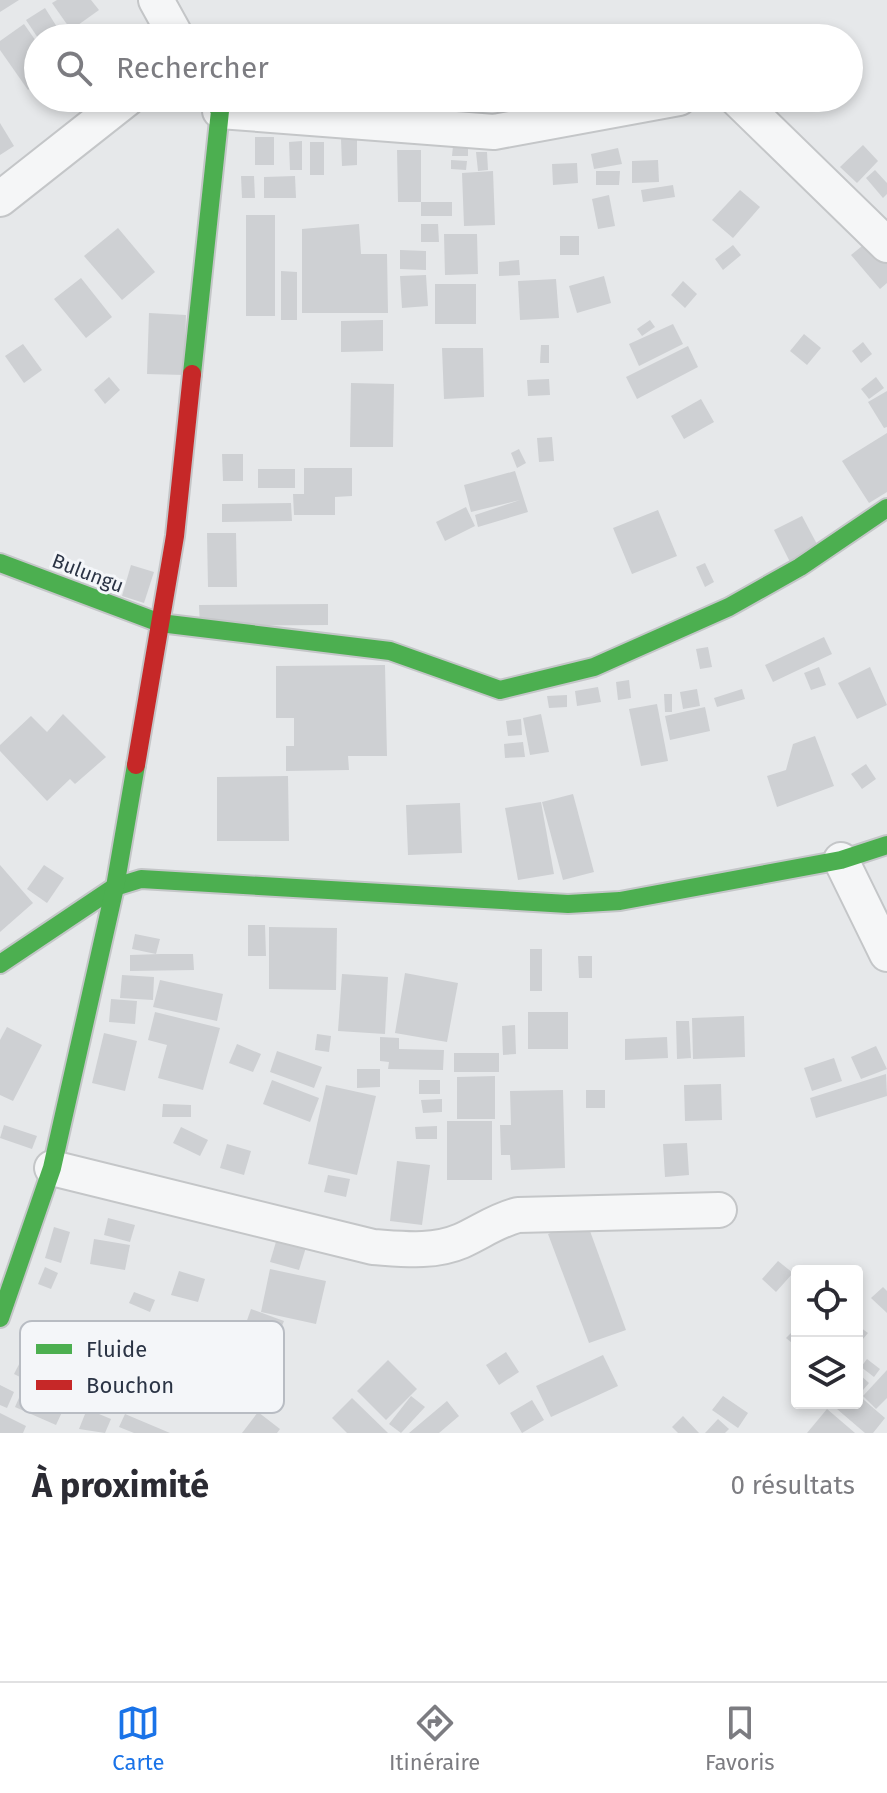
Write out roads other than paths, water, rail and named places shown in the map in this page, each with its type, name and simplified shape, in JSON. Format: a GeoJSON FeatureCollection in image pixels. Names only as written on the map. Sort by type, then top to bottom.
{"type":"FeatureCollection","features":[{"type":"Feature","properties":{"kind":"street"},"geometry":{"type":"LineString","coordinates":[[156,0],[169,24]]}},
{"type":"Feature","properties":{"kind":"street"},"geometry":{"type":"LineString","coordinates":[[0,199],[110,112]]}},
{"type":"Feature","properties":{"kind":"street"},"geometry":{"type":"LineString","coordinates":[[0,1318],[52,1168],[115,887],[175,536],[215,112]]}},
{"type":"Feature","properties":{"kind":"street"},"geometry":{"type":"LineString","coordinates":[[295,112],[494,132],[603,112]]}},
{"type":"Feature","properties":{"kind":"street"},"geometry":{"type":"LineString","coordinates":[[750,112],[887,245]]}},
{"type":"Feature","properties":{"kind":"street","name":"Bulungu"},"geometry":{"type":"LineString","coordinates":[[0,563],[160,623],[390,651],[500,690],[594,667],[729,607],[800,567],[887,508]]}},
{"type":"Feature","properties":{"kind":"street"},"geometry":{"type":"LineString","coordinates":[[0,964],[115,887],[141,879],[568,904],[620,901],[841,860],[887,845]]}},
{"type":"Feature","properties":{"kind":"street"},"geometry":{"type":"LineString","coordinates":[[841,860],[887,954]]}},
{"type":"Feature","properties":{"kind":"street"},"geometry":{"type":"LineString","coordinates":[[52,1168],[373,1247],[410,1250],[460,1241],[518,1215],[719,1210]]}}]}
